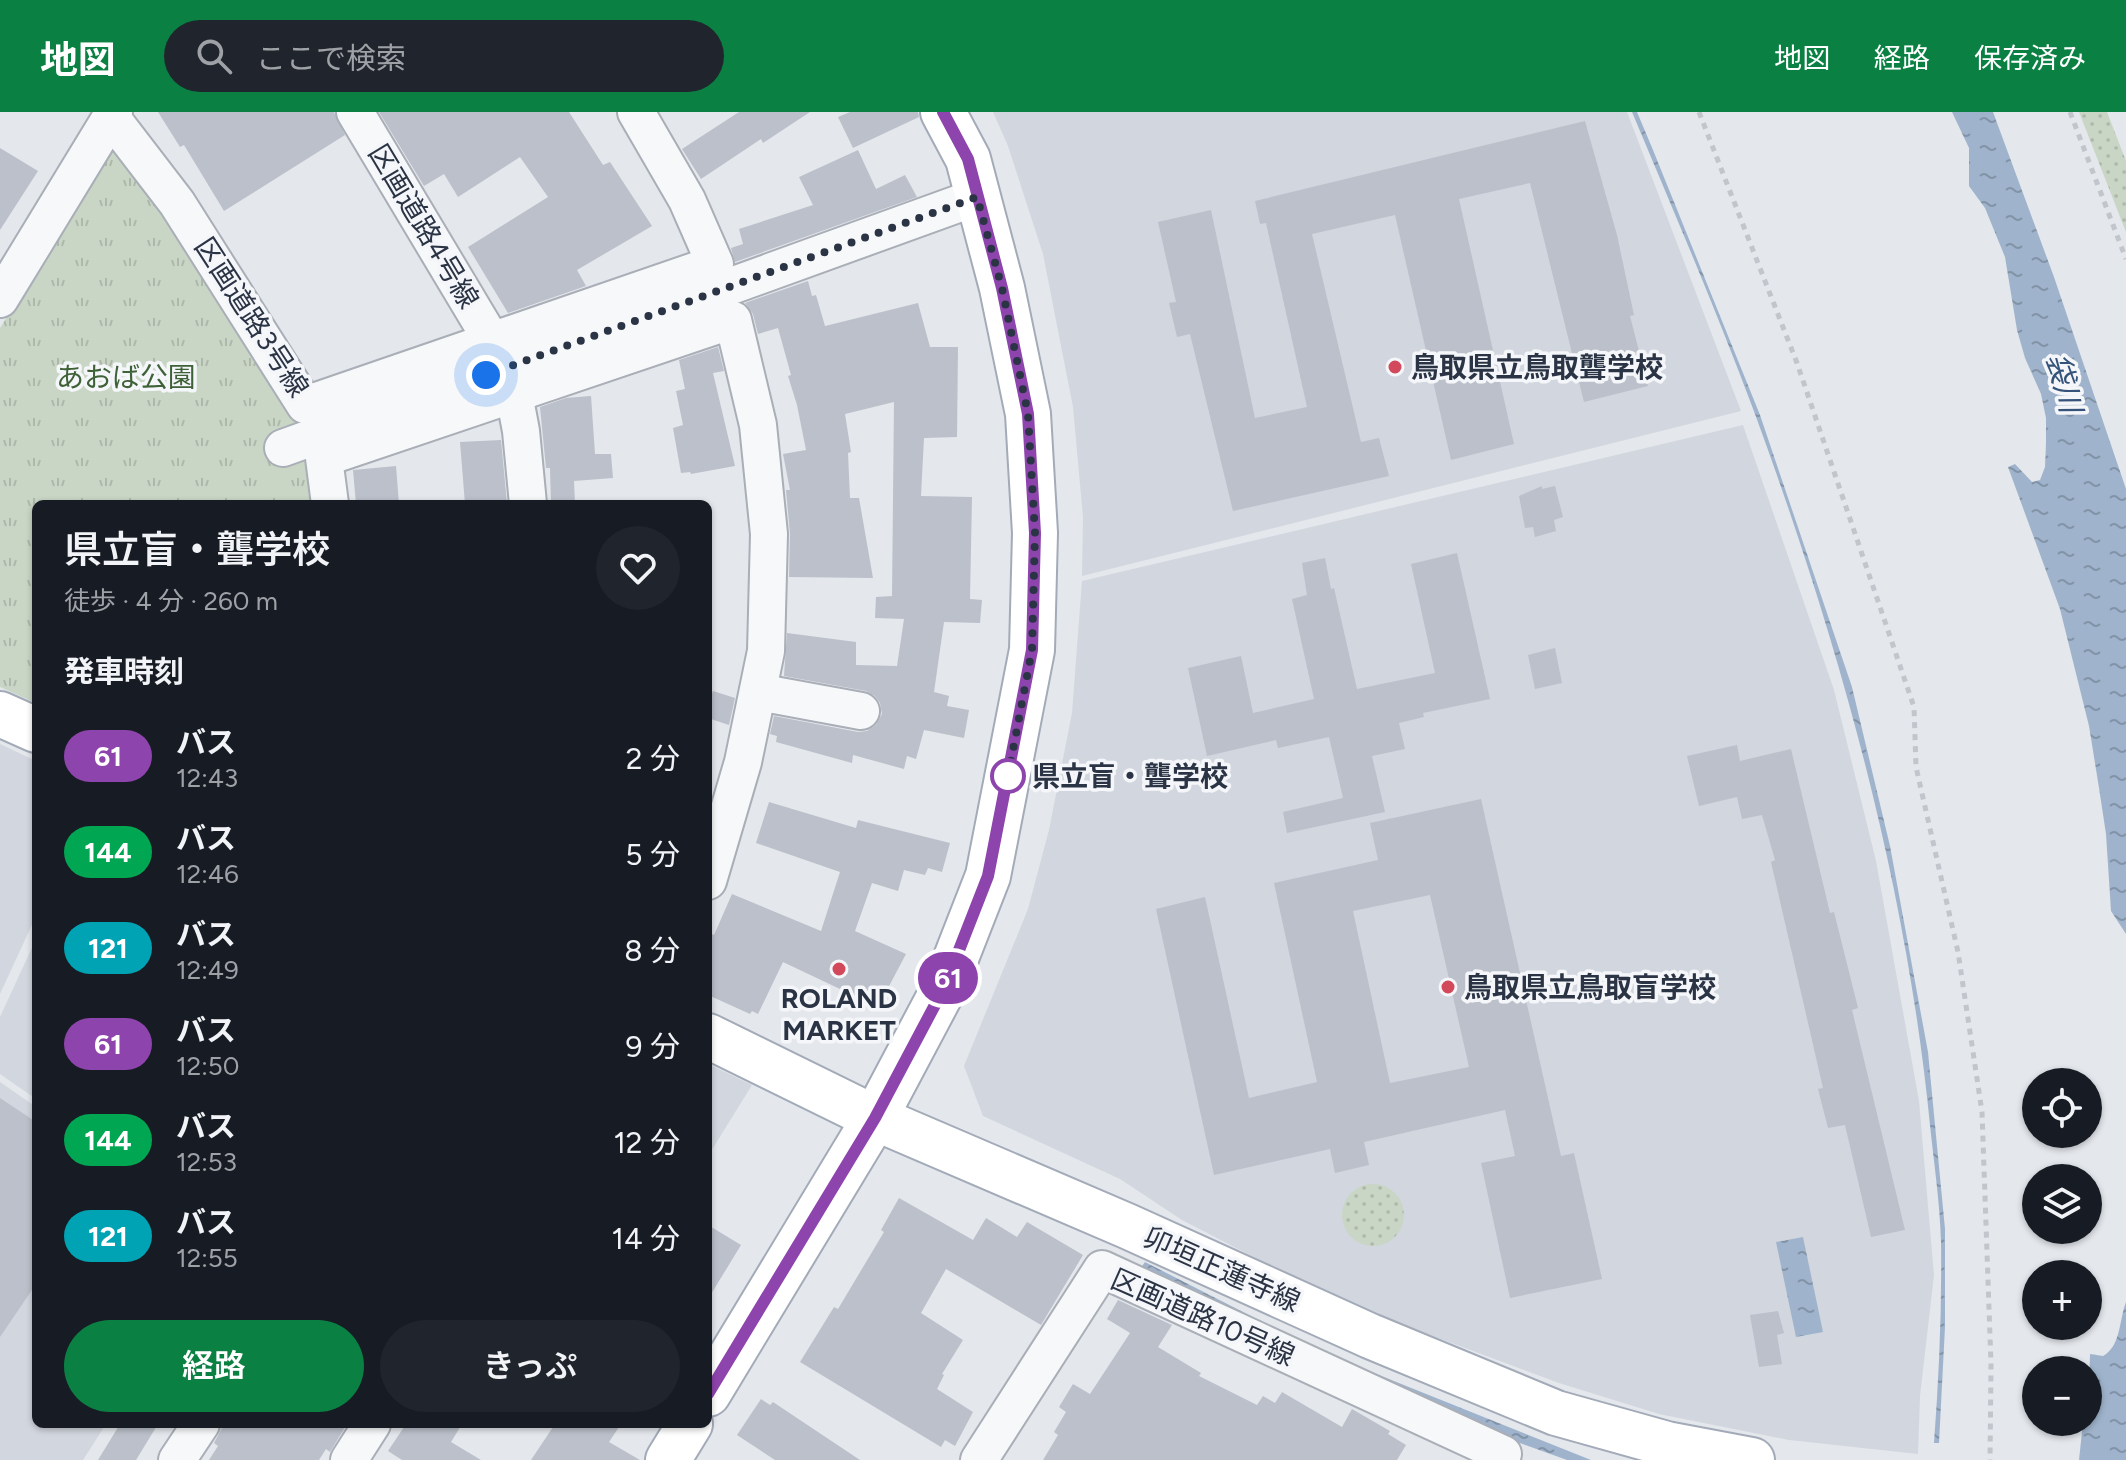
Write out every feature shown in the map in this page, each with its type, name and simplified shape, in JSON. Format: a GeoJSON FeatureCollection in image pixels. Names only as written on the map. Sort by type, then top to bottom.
{"type":"FeatureCollection","features":[{"type":"Feature","properties":{"kind":"main road"},"geometry":{"type":"LineString","coordinates":[[712,1387],[875,1118],[945,986],[988,876],[1032,650],[1035,533],[1028,414],[1002,288],[968,159],[943,112]]}},
{"type":"Feature","properties":{"kind":"main road"},"geometry":{"type":"LineString","coordinates":[[0,714],[32,728]]}},
{"type":"Feature","properties":{"kind":"main road","name":"卯垣正蓮寺線"},"geometry":{"type":"LineString","coordinates":[[712,1038],[875,1118],[1127,1226],[1370,1336],[1556,1413],[1667,1444],[1752,1460]]}},
{"type":"Feature","properties":{"kind":"main road"},"geometry":{"type":"LineString","coordinates":[[668,1460],[688,1428]]}},
{"type":"Feature","properties":{"kind":"street","name":"区画道路4号線"},"geometry":{"type":"LineString","coordinates":[[355,112],[492,341]]}},
{"type":"Feature","properties":{"kind":"street","name":"区画道路3号線"},"geometry":{"type":"LineString","coordinates":[[112,114],[177,203],[305,405],[715,264],[687,200],[636,112]]}},
{"type":"Feature","properties":{"kind":"street"},"geometry":{"type":"LineString","coordinates":[[2,293],[112,114]]}},
{"type":"Feature","properties":{"kind":"street"},"geometry":{"type":"LineString","coordinates":[[283,448],[977,197]]}},
{"type":"Feature","properties":{"kind":"street"},"geometry":{"type":"LineString","coordinates":[[329,500],[324,458],[733,320],[758,425],[769,534],[766,651],[743,762],[712,867]]}},
{"type":"Feature","properties":{"kind":"street"},"geometry":{"type":"LineString","coordinates":[[514,394],[528,500]]}},
{"type":"Feature","properties":{"kind":"street"},"geometry":{"type":"LineString","coordinates":[[758,692],[861,711]]}},
{"type":"Feature","properties":{"kind":"street"},"geometry":{"type":"LineString","coordinates":[[1102,1269],[1127,1226]]}},
{"type":"Feature","properties":{"kind":"street","name":"区画道路10号線"},"geometry":{"type":"LineString","coordinates":[[979,1460],[1102,1269],[1507,1458]]}},
{"type":"Feature","properties":{"kind":"street"},"geometry":{"type":"LineString","coordinates":[[177,1460],[198,1428]]}},
{"type":"Feature","properties":{"kind":"street"},"geometry":{"type":"LineString","coordinates":[[349,1460],[369,1428]]}},
{"type":"Feature","properties":{"kind":"path"},"geometry":{"type":"LineString","coordinates":[[1699,112],[1797,363],[1914,707],[1916,767],[1958,952],[1982,1112],[1991,1364],[1990,1460]]}},
{"type":"Feature","properties":{"kind":"path"},"geometry":{"type":"LineString","coordinates":[[2070,112],[2126,259]]}},
{"type":"Feature","properties":{"kind":"shaded area","name":"鳥取県立鳥取聾学校"},"geometry":{"type":"Polygon","coordinates":[[[993,112],[1627,112],[1741,411],[1082,576],[1083,517],[1073,407],[1043,254],[1008,146],[993,112]]]}},
{"type":"Feature","properties":{"kind":"shaded area","name":"鳥取県立鳥取盲学校"},"geometry":{"type":"Polygon","coordinates":[[[1743,425],[1834,690],[1876,861],[1919,1101],[1934,1275],[1920,1396],[1918,1454],[1789,1440],[1659,1414],[1559,1383],[1374,1314],[1182,1220],[1120,1179],[983,1116],[964,1066],[1028,909],[1049,830],[1072,713],[1082,581],[1743,425]]]}},
{"type":"Feature","properties":{"kind":"shaded area"},"geometry":{"type":"Polygon","coordinates":[[[0,744],[32,759],[32,925],[0,994],[0,744]]]}},
{"type":"Feature","properties":{"kind":"shaded area"},"geometry":{"type":"Polygon","coordinates":[[[32,948],[32,1096],[0,1074],[0,1017],[32,948]]]}},
{"type":"Feature","properties":{"kind":"shaded area"},"geometry":{"type":"Polygon","coordinates":[[[712,1066],[752,1085],[712,1150],[712,1066]]]}},
{"type":"Feature","properties":{"kind":"shaded area"},"geometry":{"type":"Polygon","coordinates":[[[0,1082],[32,1104],[32,1428],[103,1428],[83,1460],[0,1460],[0,1082]]]}},
{"type":"Feature","properties":{"kind":"green space"},"geometry":{"type":"Polygon","coordinates":[[[2079,112],[2107,112],[2126,161],[2126,232],[2079,112]]]}},
{"type":"Feature","properties":{"kind":"green space","name":"あおば公園"},"geometry":{"type":"Polygon","coordinates":[[[111,152],[132,153],[295,402],[318,482],[319,500],[32,500],[32,701],[0,687],[0,328],[111,152]]]}},
{"type":"Feature","properties":{"kind":"green space"},"geometry":{"type":"Polygon","coordinates":[[[1373,1184],[1385,1186],[1395,1193],[1402,1203],[1402,1227],[1395,1237],[1385,1244],[1373,1246],[1361,1244],[1351,1237],[1344,1227],[1342,1215],[1344,1203],[1351,1193],[1361,1186],[1373,1184]]]}},
{"type":"Feature","properties":{"kind":"water"},"geometry":{"type":"Polygon","coordinates":[[[1632,112],[1637,112],[1760,415],[1852,687],[1890,846],[1928,1052],[1945,1229],[1945,1327],[1939,1443],[1934,1443],[1941,1292],[1938,1198],[1919,1034],[1886,853],[1841,675],[1786,500],[1726,338],[1632,112]]]}},
{"type":"Feature","properties":{"kind":"water","name":"袋川"},"geometry":{"type":"Polygon","coordinates":[[[1952,112],[1993,112],[2054,277],[2126,489],[2126,934],[2111,911],[2106,834],[2089,726],[2060,609],[2008,467],[2015,464],[2032,482],[2040,480],[2045,467],[2046,443],[2046,418],[2041,394],[2017,330],[2005,257],[1985,208],[1969,186],[1969,148],[1952,112]]]}},
{"type":"Feature","properties":{"kind":"water"},"geometry":{"type":"Polygon","coordinates":[[[1803,1237],[1823,1332],[1796,1337],[1776,1242],[1803,1237]]]}},
{"type":"Feature","properties":{"kind":"water"},"geometry":{"type":"Polygon","coordinates":[[[1145,1262],[1349,1363],[1591,1460],[1567,1460],[1487,1431],[1140,1269],[1145,1262]]]}},
{"type":"Feature","properties":{"kind":"water"},"geometry":{"type":"Polygon","coordinates":[[[2126,1302],[2126,1460],[2079,1460],[2082,1436],[2102,1436],[2102,1356],[2090,1354],[2103,1356],[2109,1352],[2119,1332],[2126,1302]]]}},
{"type":"Feature","properties":{"kind":"building"},"geometry":{"type":"Polygon","coordinates":[[[158,112],[334,112],[345,135],[224,211],[184,145],[180,147],[158,112]]]}},
{"type":"Feature","properties":{"kind":"building"},"geometry":{"type":"Polygon","coordinates":[[[379,112],[569,112],[603,165],[610,162],[652,226],[577,270],[586,286],[508,313],[468,247],[548,197],[520,157],[458,197],[444,174],[424,186],[379,112]]]}},
{"type":"Feature","properties":{"kind":"building"},"geometry":{"type":"Polygon","coordinates":[[[739,112],[810,112],[763,143],[761,139],[701,179],[682,149],[739,112]]]}},
{"type":"Feature","properties":{"kind":"building"},"geometry":{"type":"Polygon","coordinates":[[[850,112],[918,112],[919,117],[853,148],[838,117],[850,112]]]}},
{"type":"Feature","properties":{"kind":"building"},"geometry":{"type":"Polygon","coordinates":[[[1585,121],[1617,235],[1634,315],[1630,316],[1648,386],[1584,402],[1530,183],[1459,199],[1514,444],[1451,460],[1395,215],[1312,234],[1361,442],[1379,438],[1389,476],[1233,511],[1190,334],[1177,337],[1169,303],[1176,302],[1158,222],[1211,210],[1255,418],[1307,407],[1266,223],[1260,224],[1255,201],[1585,121]]]}},
{"type":"Feature","properties":{"kind":"building"},"geometry":{"type":"Polygon","coordinates":[[[0,148],[38,171],[0,230],[0,148]]]}},
{"type":"Feature","properties":{"kind":"building"},"geometry":{"type":"Polygon","coordinates":[[[858,150],[876,189],[905,175],[917,197],[735,262],[731,248],[743,244],[739,229],[813,205],[799,177],[858,150]]]}},
{"type":"Feature","properties":{"kind":"building"},"geometry":{"type":"Polygon","coordinates":[[[808,281],[812,296],[816,295],[825,326],[918,303],[930,347],[958,347],[957,437],[924,438],[921,496],[972,497],[970,599],[982,600],[980,623],[944,622],[934,692],[949,696],[947,706],[969,710],[964,738],[924,730],[916,759],[907,756],[904,769],[853,755],[852,763],[776,742],[777,736],[770,734],[774,716],[858,732],[876,725],[882,714],[880,703],[866,691],[784,676],[787,633],[856,642],[856,665],[897,666],[904,619],[875,618],[876,597],[892,596],[894,402],[845,414],[851,452],[848,453],[850,498],[859,498],[873,578],[789,577],[790,534],[786,490],[790,490],[783,454],[806,450],[778,328],[758,334],[753,314],[745,303],[808,281]]]}},
{"type":"Feature","properties":{"kind":"building"},"geometry":{"type":"Polygon","coordinates":[[[718,347],[724,371],[713,373],[735,466],[681,473],[673,428],[683,425],[676,391],[685,389],[679,360],[718,347]]]}},
{"type":"Feature","properties":{"kind":"building"},"geometry":{"type":"Polygon","coordinates":[[[591,396],[595,454],[611,454],[613,478],[574,481],[575,500],[551,500],[550,468],[546,468],[540,407],[566,398],[591,396]]]}},
{"type":"Feature","properties":{"kind":"building"},"geometry":{"type":"Polygon","coordinates":[[[501,440],[507,500],[465,500],[460,442],[501,440]]]}},
{"type":"Feature","properties":{"kind":"building"},"geometry":{"type":"Polygon","coordinates":[[[396,466],[399,500],[356,500],[353,470],[396,466]]]}},
{"type":"Feature","properties":{"kind":"building"},"geometry":{"type":"Polygon","coordinates":[[[1542,486],[1542,489],[1555,486],[1563,517],[1554,520],[1556,531],[1535,537],[1533,527],[1525,528],[1519,496],[1542,486]]]}},
{"type":"Feature","properties":{"kind":"building"},"geometry":{"type":"Polygon","coordinates":[[[1457,553],[1490,699],[1423,713],[1424,717],[1399,723],[1405,749],[1372,756],[1385,812],[1287,833],[1283,812],[1343,798],[1329,737],[1278,748],[1276,740],[1207,756],[1188,668],[1241,656],[1253,713],[1314,699],[1292,599],[1307,595],[1302,563],[1325,558],[1357,689],[1435,673],[1411,564],[1457,553]]]}},
{"type":"Feature","properties":{"kind":"building"},"geometry":{"type":"Polygon","coordinates":[[[1555,648],[1562,683],[1535,689],[1528,655],[1555,648]]]}},
{"type":"Feature","properties":{"kind":"building"},"geometry":{"type":"Polygon","coordinates":[[[712,693],[735,698],[729,725],[712,719],[712,693]]]}},
{"type":"Feature","properties":{"kind":"building"},"geometry":{"type":"Polygon","coordinates":[[[1737,745],[1740,761],[1791,749],[1830,913],[1834,912],[1858,1008],[1852,1010],[1905,1230],[1871,1237],[1845,1125],[1828,1128],[1818,1089],[1823,1088],[1771,862],[1775,860],[1762,815],[1742,819],[1737,797],[1699,806],[1687,756],[1737,745]]]}},
{"type":"Feature","properties":{"kind":"building"},"geometry":{"type":"Polygon","coordinates":[[[1481,799],[1561,1156],[1574,1153],[1602,1279],[1510,1298],[1481,1163],[1515,1156],[1505,1110],[1364,1142],[1369,1165],[1335,1173],[1330,1149],[1214,1175],[1156,909],[1205,897],[1249,1098],[1317,1082],[1274,883],[1378,860],[1370,823],[1481,799]],[[1430,895],[1353,911],[1390,1083],[1469,1067],[1430,895]]]}},
{"type":"Feature","properties":{"kind":"building"},"geometry":{"type":"Polygon","coordinates":[[[769,802],[856,828],[858,820],[950,843],[942,872],[928,868],[925,875],[904,870],[898,891],[872,883],[855,931],[906,954],[878,1007],[783,962],[758,1014],[752,1011],[750,1014],[712,997],[712,934],[732,894],[821,931],[840,872],[756,843],[769,802]]]}},
{"type":"Feature","properties":{"kind":"building"},"geometry":{"type":"Polygon","coordinates":[[[0,1098],[32,1119],[32,1290],[0,1337],[0,1098]]]}},
{"type":"Feature","properties":{"kind":"building"},"geometry":{"type":"Polygon","coordinates":[[[899,1198],[973,1240],[986,1218],[1017,1237],[1027,1222],[1083,1255],[1041,1325],[946,1269],[921,1313],[963,1340],[942,1374],[937,1389],[973,1412],[955,1446],[945,1440],[941,1447],[800,1362],[834,1307],[838,1309],[884,1232],[881,1230],[899,1198]]]}},
{"type":"Feature","properties":{"kind":"building"},"geometry":{"type":"Polygon","coordinates":[[[712,1227],[741,1245],[712,1292],[712,1227]]]}},
{"type":"Feature","properties":{"kind":"building"},"geometry":{"type":"Polygon","coordinates":[[[1118,1300],[1172,1325],[1158,1347],[1201,1373],[1199,1376],[1257,1405],[1263,1396],[1275,1403],[1282,1392],[1342,1427],[1352,1409],[1390,1431],[1388,1434],[1406,1445],[1397,1460],[1043,1460],[1058,1435],[1054,1432],[1066,1412],[1059,1407],[1073,1384],[1090,1394],[1130,1333],[1107,1319],[1118,1300]]]}},
{"type":"Feature","properties":{"kind":"building"},"geometry":{"type":"Polygon","coordinates":[[[1778,1311],[1784,1333],[1777,1335],[1782,1364],[1759,1367],[1750,1315],[1778,1311]]]}},
{"type":"Feature","properties":{"kind":"building"},"geometry":{"type":"Polygon","coordinates":[[[761,1399],[770,1405],[773,1402],[860,1460],[775,1460],[737,1435],[761,1399]]]}},
{"type":"Feature","properties":{"kind":"building"},"geometry":{"type":"Polygon","coordinates":[[[118,1428],[156,1428],[136,1460],[98,1460],[118,1428]]]}},
{"type":"Feature","properties":{"kind":"building"},"geometry":{"type":"Polygon","coordinates":[[[222,1428],[345,1428],[330,1452],[326,1449],[319,1460],[209,1460],[218,1446],[214,1443],[222,1428]]]}},
{"type":"Feature","properties":{"kind":"building"},"geometry":{"type":"Polygon","coordinates":[[[403,1428],[460,1428],[451,1442],[481,1460],[402,1460],[388,1451],[403,1428]]]}},
{"type":"Feature","properties":{"kind":"building"},"geometry":{"type":"Polygon","coordinates":[[[552,1428],[618,1428],[609,1442],[640,1460],[531,1460],[552,1428]]]}},
{"type":"Feature","properties":{"kind":"bus line","name":"61"},"geometry":{"type":"LineString","coordinates":[[712,1387],[875,1118],[945,986],[988,876],[1032,650],[1035,533],[1028,414],[1002,288],[968,159],[943,112]]}},
{"type":"Feature","properties":{"kind":"place","name":"鳥取県立鳥取聾学校"},"geometry":{"type":"Point","coordinates":[1395,367]}},
{"type":"Feature","properties":{"kind":"place","name":"県立盲・聾学校"},"geometry":{"type":"Point","coordinates":[1008,776]}},
{"type":"Feature","properties":{"kind":"place","name":"ROLAND MARKET"},"geometry":{"type":"Point","coordinates":[839,969]}},
{"type":"Feature","properties":{"kind":"place","name":"鳥取県立鳥取盲学校"},"geometry":{"type":"Point","coordinates":[1448,987]}},
{"type":"Feature","properties":{"kind":"route"},"geometry":{"type":"LineString","coordinates":[[486,375],[977,197],[1002,288],[1028,414],[1035,533],[1032,650],[1008,776]]}}]}
